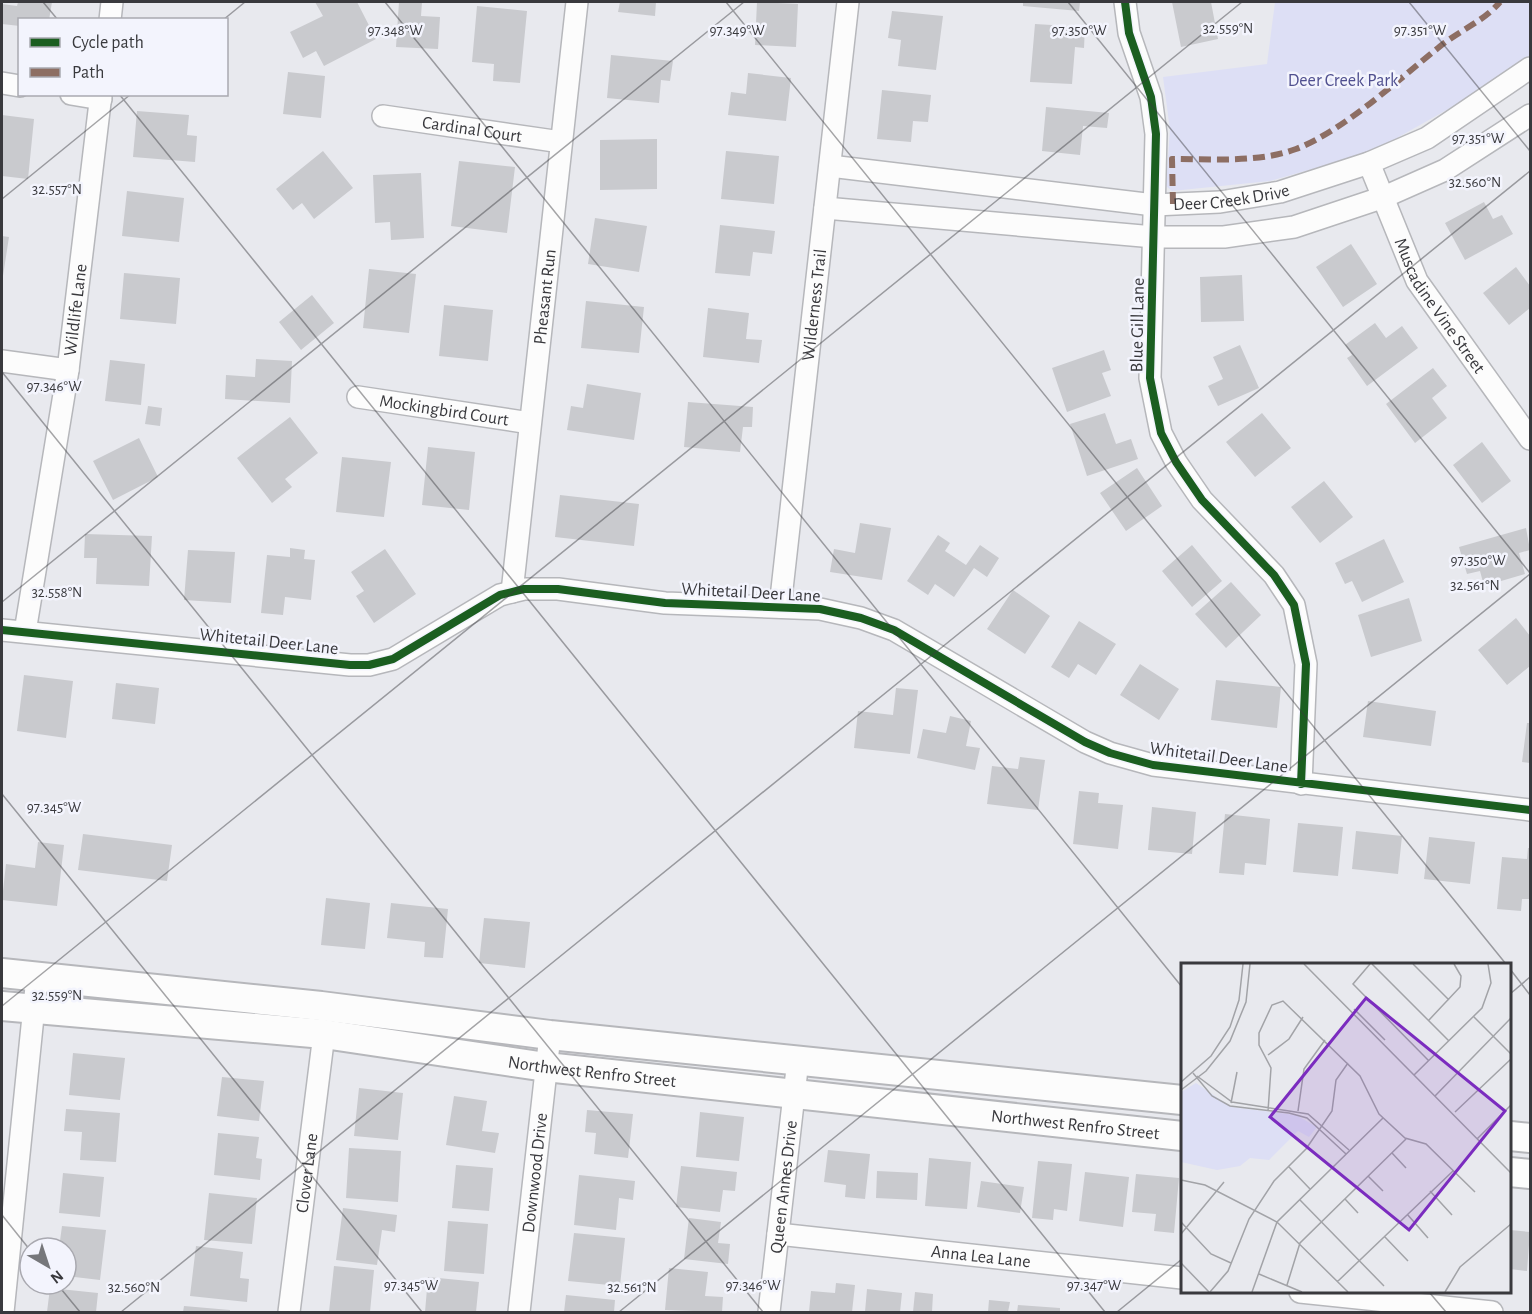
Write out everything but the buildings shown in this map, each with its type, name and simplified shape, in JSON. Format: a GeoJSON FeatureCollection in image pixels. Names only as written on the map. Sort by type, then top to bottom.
{"type":"FeatureCollection","features":[{"type":"Feature","properties":{"kind":"main road","name":"Northwest Renfro Street"},"geometry":{"type":"LineString","coordinates":[[2,973],[321,1006],[549,1035],[1181,1100]]}},
{"type":"Feature","properties":{"kind":"main road","name":"Northwest Renfro Street"},"geometry":{"type":"LineString","coordinates":[[2,1006],[324,1034],[546,1067],[1181,1136]]}},
{"type":"Feature","properties":{"kind":"main road"},"geometry":{"type":"LineString","coordinates":[[1511,1136],[1530,1138]]}},
{"type":"Feature","properties":{"kind":"main road"},"geometry":{"type":"LineString","coordinates":[[1511,1172],[1530,1174]]}},
{"type":"Feature","properties":{"kind":"street"},"geometry":{"type":"LineString","coordinates":[[110,18],[112,2]]}},
{"type":"Feature","properties":{"kind":"street","name":"Pheasant Run"},"geometry":{"type":"LineString","coordinates":[[512,592],[577,2]]}},
{"type":"Feature","properties":{"kind":"street","name":"Wilderness Trail"},"geometry":{"type":"LineString","coordinates":[[780,607],[848,2]]}},
{"type":"Feature","properties":{"kind":"street","name":"Blue Gill Lane"},"geometry":{"type":"LineString","coordinates":[[1125,2],[1129,33],[1151,97],[1156,134],[1150,378],[1161,433],[1176,462],[1202,500],[1274,575],[1294,605],[1306,664],[1301,784]]}},
{"type":"Feature","properties":{"kind":"street","name":"Deer Creek Drive"},"geometry":{"type":"LineString","coordinates":[[830,166],[1154,205],[1220,202],[1280,192],[1369,163],[1427,138],[1530,68]]}},
{"type":"Feature","properties":{"kind":"street"},"geometry":{"type":"LineString","coordinates":[[2,83],[18,86]]}},
{"type":"Feature","properties":{"kind":"street","name":"Wildlife Lane"},"geometry":{"type":"LineString","coordinates":[[24,632],[68,370],[101,97]]}},
{"type":"Feature","properties":{"kind":"street","name":"Deer Creek Drive"},"geometry":{"type":"LineString","coordinates":[[825,208],[1154,237],[1224,237],[1294,227],[1384,197],[1445,170],[1530,115]]}},
{"type":"Feature","properties":{"kind":"street","name":"Cardinal Court"},"geometry":{"type":"LineString","coordinates":[[383,116],[561,142]]}},
{"type":"Feature","properties":{"kind":"street","name":"Muscadine Vine Street"},"geometry":{"type":"LineString","coordinates":[[1369,163],[1417,281],[1530,439]]}},
{"type":"Feature","properties":{"kind":"street"},"geometry":{"type":"LineString","coordinates":[[2,361],[68,370]]}},
{"type":"Feature","properties":{"kind":"street","name":"Mockingbird Court"},"geometry":{"type":"LineString","coordinates":[[358,398],[530,423]]}},
{"type":"Feature","properties":{"kind":"street","name":"Whitetail Deer Lane"},"geometry":{"type":"LineString","coordinates":[[2,630],[350,665],[369,665],[393,659],[500,595],[512,592],[558,589],[665,603],[820,609],[861,618],[894,630],[1085,742],[1110,753],[1153,765],[1530,810]]}},
{"type":"Feature","properties":{"kind":"street"},"geometry":{"type":"LineString","coordinates":[[3,1312],[37,977]]}},
{"type":"Feature","properties":{"kind":"street","name":"Clover Lane"},"geometry":{"type":"LineString","coordinates":[[289,1312],[324,1034]]}},
{"type":"Feature","properties":{"kind":"street","name":"Downwood Drive"},"geometry":{"type":"LineString","coordinates":[[519,1312],[549,1035]]}},
{"type":"Feature","properties":{"kind":"street","name":"Queen Annes Drive"},"geometry":{"type":"LineString","coordinates":[[769,1312],[798,1060]]}},
{"type":"Feature","properties":{"kind":"street","name":"Anna Lea Lane"},"geometry":{"type":"LineString","coordinates":[[778,1234],[1181,1278]]}},
{"type":"Feature","properties":{"kind":"street"},"geometry":{"type":"LineString","coordinates":[[1310,1293],[1492,1312]]}},
{"type":"Feature","properties":{"kind":"green space","name":"Deer Creek Park"},"geometry":{"type":"Polygon","coordinates":[[[1275,2],[1530,2],[1530,55],[1475,94],[1372,152],[1270,181],[1172,191],[1166,186],[1170,130],[1163,77],[1267,64],[1275,2]]]}},
{"type":"Feature","properties":{"kind":"marked path"},"geometry":{"type":"LineString","coordinates":[[1173,204],[1172,159],[1251,158],[1296,149],[1314,141],[1370,104],[1446,42],[1486,15],[1500,2]]}},
{"type":"Feature","properties":{"kind":"cycle path"},"geometry":{"type":"LineString","coordinates":[[1125,2],[1129,33],[1151,97],[1156,134],[1150,378],[1161,433],[1176,462],[1202,500],[1274,575],[1294,605],[1306,664],[1301,784]]}},
{"type":"Feature","properties":{"kind":"cycle path"},"geometry":{"type":"LineString","coordinates":[[2,630],[350,665],[369,665],[393,659],[500,595],[524,589],[558,589],[665,603],[820,609],[861,618],[894,630],[1085,742],[1110,753],[1153,765],[1530,810]]}}]}
